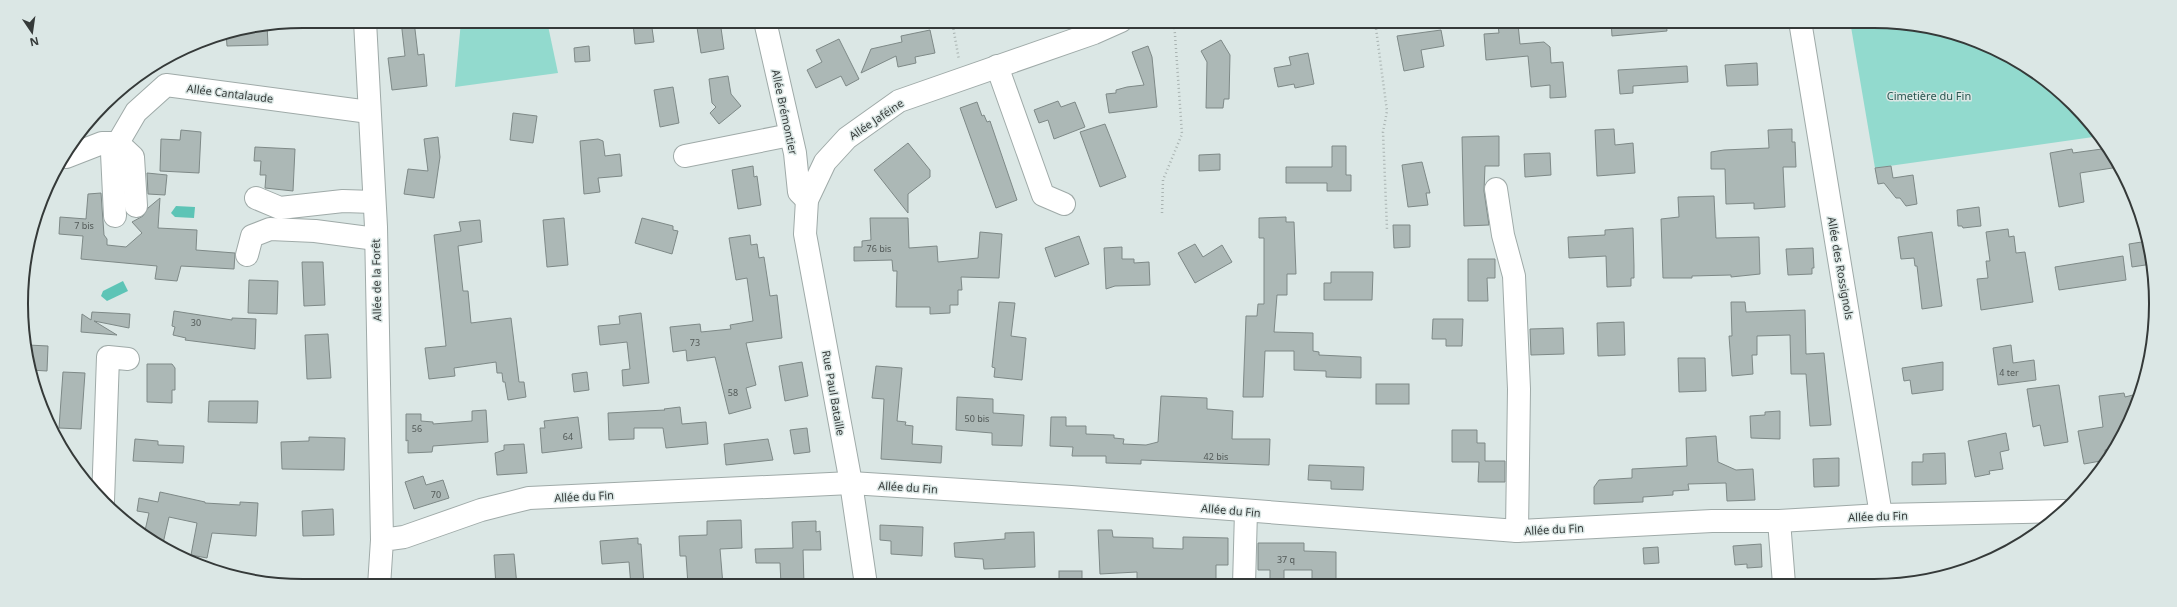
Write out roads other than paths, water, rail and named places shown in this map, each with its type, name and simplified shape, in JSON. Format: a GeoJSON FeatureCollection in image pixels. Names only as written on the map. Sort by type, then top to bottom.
{"type":"FeatureCollection","features":[{"type":"Feature","properties":{"kind":"street","name":"Allée de la Forêt"},"geometry":{"type":"LineString","coordinates":[[365,28],[376,239],[382,540],[379,579]]}},
{"type":"Feature","properties":{"kind":"street","name":"Allée Brémontier"},"geometry":{"type":"LineString","coordinates":[[767,28],[793,144],[799,192],[807,200]]}},
{"type":"Feature","properties":{"kind":"street","name":"Allée Jaféine"},"geometry":{"type":"LineString","coordinates":[[807,200],[825,162],[847,138],[899,101],[1102,28]]}},
{"type":"Feature","properties":{"kind":"street","name":"Allée des Rossignols"},"geometry":{"type":"LineString","coordinates":[[1801,28],[1881,515]]}},
{"type":"Feature","properties":{"kind":"street"},"geometry":{"type":"LineString","coordinates":[[997,66],[1043,195],[1064,204]]}},
{"type":"Feature","properties":{"kind":"street","name":"Allée Cantalaude"},"geometry":{"type":"LineString","coordinates":[[115,216],[112,153],[136,112],[166,85],[369,112]]}},
{"type":"Feature","properties":{"kind":"street"},"geometry":{"type":"LineString","coordinates":[[71,155],[102,143],[118,142],[133,157],[136,206]]}},
{"type":"Feature","properties":{"kind":"street"},"geometry":{"type":"LineString","coordinates":[[685,156],[793,144],[802,158],[814,162],[825,162]]}},
{"type":"Feature","properties":{"kind":"street"},"geometry":{"type":"LineString","coordinates":[[1496,189],[1503,235],[1514,276],[1519,389],[1517,531]]}},
{"type":"Feature","properties":{"kind":"street"},"geometry":{"type":"LineString","coordinates":[[256,198],[280,208],[344,201],[374,202]]}},
{"type":"Feature","properties":{"kind":"street","name":"Rue Paul Bataille"},"geometry":{"type":"LineString","coordinates":[[807,200],[805,234],[851,483],[865,579]]}},
{"type":"Feature","properties":{"kind":"street"},"geometry":{"type":"LineString","coordinates":[[247,255],[252,236],[270,228],[315,231],[376,239]]}},
{"type":"Feature","properties":{"kind":"street"},"geometry":{"type":"LineString","coordinates":[[103,492],[108,357],[128,359]]}},
{"type":"Feature","properties":{"kind":"street","name":"Allée du Fin"},"geometry":{"type":"LineString","coordinates":[[382,540],[404,537],[481,510],[529,498],[851,483],[1071,497],[1517,531],[1712,521],[1779,521],[1881,515],[2055,511]]}},
{"type":"Feature","properties":{"kind":"street"},"geometry":{"type":"LineString","coordinates":[[1244,579],[1246,511]]}},
{"type":"Feature","properties":{"kind":"street"},"geometry":{"type":"LineString","coordinates":[[1779,521],[1784,579]]}},
{"type":"Feature","properties":{"kind":"park label","name":"Cimetière du Fin"},"geometry":{"type":"Point","coordinates":[1929,95]}}]}
